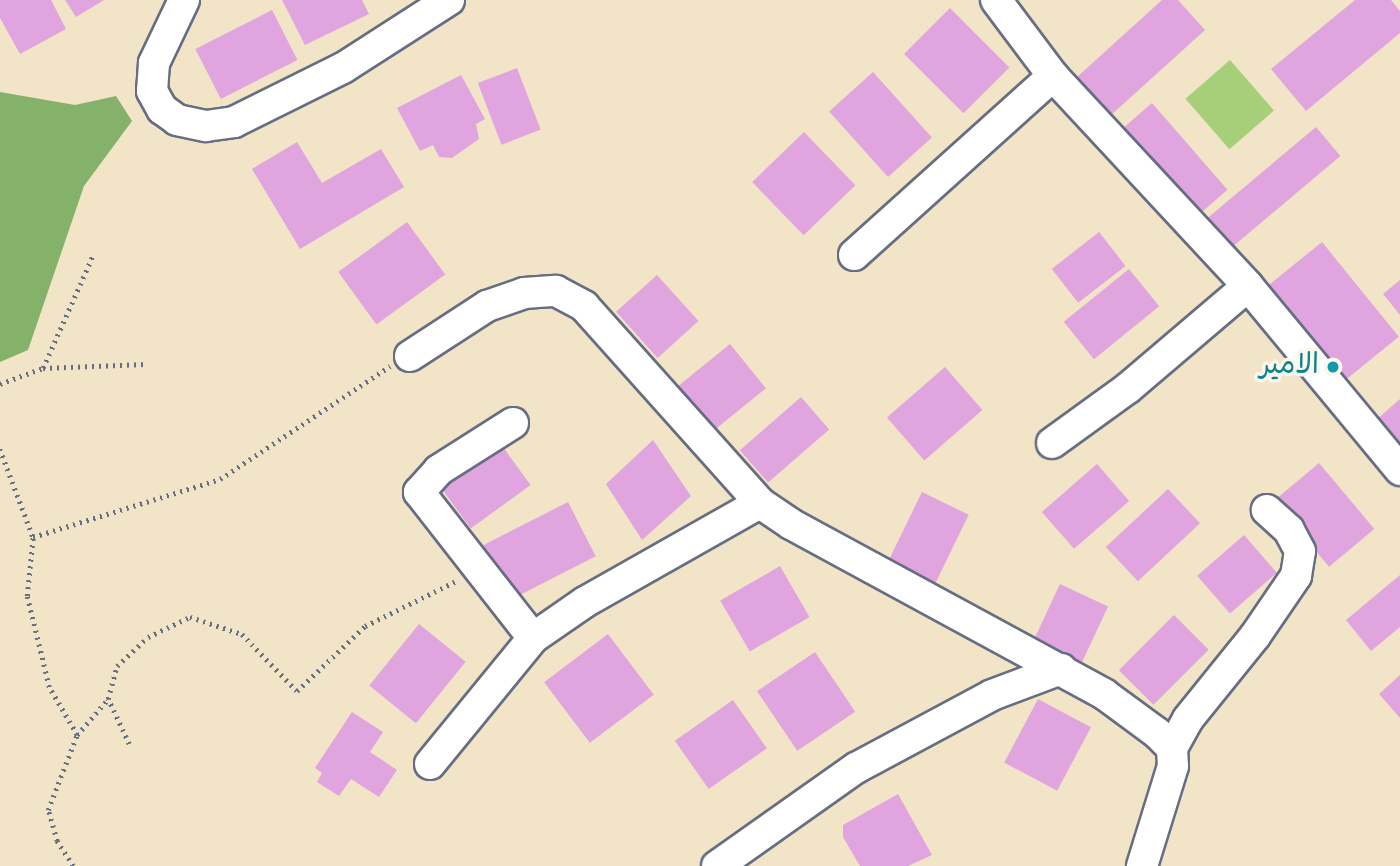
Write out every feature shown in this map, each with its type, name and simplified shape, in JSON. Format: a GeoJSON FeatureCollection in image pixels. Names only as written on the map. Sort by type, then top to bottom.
{"type":"FeatureCollection","features":[{"type":"Feature","properties":{"kind":"street"},"geometry":{"type":"LineString","coordinates":[[184,0],[162,42],[150,78],[156,99],[170,116],[184,124],[206,126],[234,121],[343,68],[449,0]]}},
{"type":"Feature","properties":{"kind":"street"},"geometry":{"type":"LineString","coordinates":[[996,0],[1053,76],[1248,286],[1400,470]]}},
{"type":"Feature","properties":{"kind":"street"},"geometry":{"type":"LineString","coordinates":[[854,255],[1053,76]]}},
{"type":"Feature","properties":{"kind":"street"},"geometry":{"type":"LineString","coordinates":[[1052,443],[1128,388],[1248,286]]}},
{"type":"Feature","properties":{"kind":"street"},"geometry":{"type":"LineString","coordinates":[[410,356],[487,306],[524,292],[556,291],[584,306],[614,335],[760,503],[791,524],[1060,669],[1144,720],[1172,748]]}},
{"type":"Feature","properties":{"kind":"street"},"geometry":{"type":"LineString","coordinates":[[513,423],[439,470],[419,492],[533,638]]}},
{"type":"Feature","properties":{"kind":"street"},"geometry":{"type":"LineString","coordinates":[[430,764],[533,638],[585,602],[760,503]]}},
{"type":"Feature","properties":{"kind":"street"},"geometry":{"type":"LineString","coordinates":[[1142,866],[1170,775],[1172,748],[1188,719],[1255,636],[1296,576],[1300,551],[1289,530],[1267,510]]}},
{"type":"Feature","properties":{"kind":"street"},"geometry":{"type":"LineString","coordinates":[[717,866],[856,768],[992,695],[1060,669]]}},
{"type":"Feature","properties":{"kind":"path"},"geometry":{"type":"LineString","coordinates":[[43,368],[93,255]]}},
{"type":"Feature","properties":{"kind":"path"},"geometry":{"type":"LineString","coordinates":[[33,537],[220,479],[370,376],[410,356]]}},
{"type":"Feature","properties":{"kind":"path"},"geometry":{"type":"LineString","coordinates":[[0,384],[43,368],[146,364]]}},
{"type":"Feature","properties":{"kind":"path"},"geometry":{"type":"LineString","coordinates":[[0,450],[33,537],[27,596],[49,687],[77,735]]}},
{"type":"Feature","properties":{"kind":"path"},"geometry":{"type":"LineString","coordinates":[[73,866],[57,841],[48,810],[77,735],[108,699],[117,666],[148,637],[190,617],[242,634],[297,691],[365,626],[478,570]]}},
{"type":"Feature","properties":{"kind":"path"},"geometry":{"type":"LineString","coordinates":[[108,699],[129,744]]}},
{"type":"Feature","properties":{"kind":"green space"},"geometry":{"type":"Polygon","coordinates":[[[1230,60],[1274,111],[1229,149],[1185,99],[1230,60]]]}},
{"type":"Feature","properties":{"kind":"green space"},"geometry":{"type":"Polygon","coordinates":[[[0,92],[75,105],[116,96],[132,121],[84,186],[28,350],[0,362],[0,92]]]}},
{"type":"Feature","properties":{"kind":"building"},"geometry":{"type":"Polygon","coordinates":[[[0,0],[51,0],[66,29],[20,54],[0,18],[0,0]]]}},
{"type":"Feature","properties":{"kind":"building"},"geometry":{"type":"Polygon","coordinates":[[[65,0],[104,0],[76,17],[65,0]]]}},
{"type":"Feature","properties":{"kind":"building"},"geometry":{"type":"Polygon","coordinates":[[[282,0],[362,0],[369,14],[305,45],[282,0]]]}},
{"type":"Feature","properties":{"kind":"building"},"geometry":{"type":"Polygon","coordinates":[[[1162,0],[1178,0],[1205,30],[1110,116],[1076,78],[1162,0]]]}},
{"type":"Feature","properties":{"kind":"building"},"geometry":{"type":"Polygon","coordinates":[[[1355,0],[1391,0],[1400,11],[1400,33],[1306,111],[1271,69],[1355,0]]]}},
{"type":"Feature","properties":{"kind":"building"},"geometry":{"type":"Polygon","coordinates":[[[950,8],[1009,67],[963,113],[904,54],[950,8]]]}},
{"type":"Feature","properties":{"kind":"building"},"geometry":{"type":"Polygon","coordinates":[[[272,10],[297,60],[221,99],[195,49],[272,10]]]}},
{"type":"Feature","properties":{"kind":"building"},"geometry":{"type":"Polygon","coordinates":[[[517,68],[541,130],[501,145],[478,83],[517,68]]]}},
{"type":"Feature","properties":{"kind":"building"},"geometry":{"type":"Polygon","coordinates":[[[873,72],[932,137],[888,177],[829,111],[873,72]]]}},
{"type":"Feature","properties":{"kind":"building"},"geometry":{"type":"Polygon","coordinates":[[[461,75],[485,119],[476,124],[479,139],[452,158],[439,157],[433,145],[420,151],[397,108],[461,75]]]}},
{"type":"Feature","properties":{"kind":"building"},"geometry":{"type":"Polygon","coordinates":[[[1152,103],[1227,190],[1196,217],[1120,131],[1152,103]]]}},
{"type":"Feature","properties":{"kind":"building"},"geometry":{"type":"Polygon","coordinates":[[[1316,127],[1340,156],[1226,252],[1202,223],[1316,127]]]}},
{"type":"Feature","properties":{"kind":"building"},"geometry":{"type":"Polygon","coordinates":[[[804,132],[855,185],[804,235],[752,182],[804,132]]]}},
{"type":"Feature","properties":{"kind":"building"},"geometry":{"type":"Polygon","coordinates":[[[297,142],[322,183],[381,149],[404,187],[300,249],[252,169],[297,142]]]}},
{"type":"Feature","properties":{"kind":"building"},"geometry":{"type":"Polygon","coordinates":[[[407,222],[445,275],[376,325],[338,272],[407,222]]]}},
{"type":"Feature","properties":{"kind":"building"},"geometry":{"type":"Polygon","coordinates":[[[1099,232],[1125,266],[1078,303],[1052,269],[1099,232]]]}},
{"type":"Feature","properties":{"kind":"building"},"geometry":{"type":"Polygon","coordinates":[[[1322,242],[1399,337],[1340,384],[1264,289],[1322,242]]]}},
{"type":"Feature","properties":{"kind":"building"},"geometry":{"type":"Polygon","coordinates":[[[1129,269],[1159,306],[1094,359],[1064,322],[1129,269]]]}},
{"type":"Feature","properties":{"kind":"building"},"geometry":{"type":"Polygon","coordinates":[[[657,275],[698,321],[658,358],[616,312],[657,275]]]}},
{"type":"Feature","properties":{"kind":"building"},"geometry":{"type":"Polygon","coordinates":[[[1400,280],[1400,315],[1383,294],[1400,280]]]}},
{"type":"Feature","properties":{"kind":"building"},"geometry":{"type":"Polygon","coordinates":[[[730,344],[766,388],[712,432],[676,387],[730,344]]]}},
{"type":"Feature","properties":{"kind":"building"},"geometry":{"type":"Polygon","coordinates":[[[945,367],[982,410],[924,461],[887,418],[945,367]]]}},
{"type":"Feature","properties":{"kind":"building"},"geometry":{"type":"Polygon","coordinates":[[[801,397],[829,429],[768,483],[740,450],[801,397]]]}},
{"type":"Feature","properties":{"kind":"building"},"geometry":{"type":"Polygon","coordinates":[[[1400,399],[1400,449],[1375,421],[1400,399]]]}},
{"type":"Feature","properties":{"kind":"building"},"geometry":{"type":"Polygon","coordinates":[[[653,440],[691,496],[642,540],[606,484],[653,440]]]}},
{"type":"Feature","properties":{"kind":"building"},"geometry":{"type":"Polygon","coordinates":[[[500,443],[531,485],[471,529],[440,486],[500,443]]]}},
{"type":"Feature","properties":{"kind":"building"},"geometry":{"type":"Polygon","coordinates":[[[1319,463],[1374,529],[1329,567],[1274,501],[1319,463]]]}},
{"type":"Feature","properties":{"kind":"building"},"geometry":{"type":"Polygon","coordinates":[[[1097,464],[1129,501],[1074,549],[1042,512],[1097,464]]]}},
{"type":"Feature","properties":{"kind":"building"},"geometry":{"type":"Polygon","coordinates":[[[1168,489],[1200,523],[1138,581],[1106,547],[1168,489]]]}},
{"type":"Feature","properties":{"kind":"building"},"geometry":{"type":"Polygon","coordinates":[[[922,492],[969,515],[932,590],[885,567],[922,492]]]}},
{"type":"Feature","properties":{"kind":"building"},"geometry":{"type":"Polygon","coordinates":[[[568,502],[596,556],[511,599],[483,545],[568,502]]]}},
{"type":"Feature","properties":{"kind":"building"},"geometry":{"type":"Polygon","coordinates":[[[1244,535],[1277,573],[1230,613],[1197,576],[1244,535]]]}},
{"type":"Feature","properties":{"kind":"building"},"geometry":{"type":"Polygon","coordinates":[[[780,566],[810,617],[750,652],[720,600],[780,566]]]}},
{"type":"Feature","properties":{"kind":"building"},"geometry":{"type":"Polygon","coordinates":[[[1400,575],[1400,627],[1371,651],[1346,620],[1400,575]]]}},
{"type":"Feature","properties":{"kind":"building"},"geometry":{"type":"Polygon","coordinates":[[[1060,584],[1108,606],[1081,663],[1033,641],[1060,584]]]}},
{"type":"Feature","properties":{"kind":"building"},"geometry":{"type":"Polygon","coordinates":[[[1174,615],[1209,650],[1153,705],[1119,670],[1174,615]]]}},
{"type":"Feature","properties":{"kind":"building"},"geometry":{"type":"Polygon","coordinates":[[[419,624],[466,662],[416,723],[369,685],[419,624]]]}},
{"type":"Feature","properties":{"kind":"building"},"geometry":{"type":"Polygon","coordinates":[[[608,634],[654,695],[590,743],[544,682],[608,634]]]}},
{"type":"Feature","properties":{"kind":"building"},"geometry":{"type":"Polygon","coordinates":[[[815,652],[855,712],[797,751],[757,691],[815,652]]]}},
{"type":"Feature","properties":{"kind":"building"},"geometry":{"type":"Polygon","coordinates":[[[1400,675],[1400,718],[1379,694],[1400,675]]]}},
{"type":"Feature","properties":{"kind":"building"},"geometry":{"type":"Polygon","coordinates":[[[1038,699],[1091,727],[1057,791],[1004,763],[1038,699]]]}},
{"type":"Feature","properties":{"kind":"building"},"geometry":{"type":"Polygon","coordinates":[[[733,700],[767,748],[709,789],[675,741],[733,700]]]}},
{"type":"Feature","properties":{"kind":"building"},"geometry":{"type":"Polygon","coordinates":[[[352,712],[383,732],[370,752],[397,770],[379,797],[351,779],[339,796],[317,782],[322,773],[315,768],[352,712]]]}},
{"type":"Feature","properties":{"kind":"building"},"geometry":{"type":"Polygon","coordinates":[[[898,794],[932,855],[908,866],[860,866],[843,837],[843,825],[898,794]]]}},
{"type":"Feature","properties":{"kind":"place","name":"الامير"},"geometry":{"type":"Point","coordinates":[1333,367]}}]}
